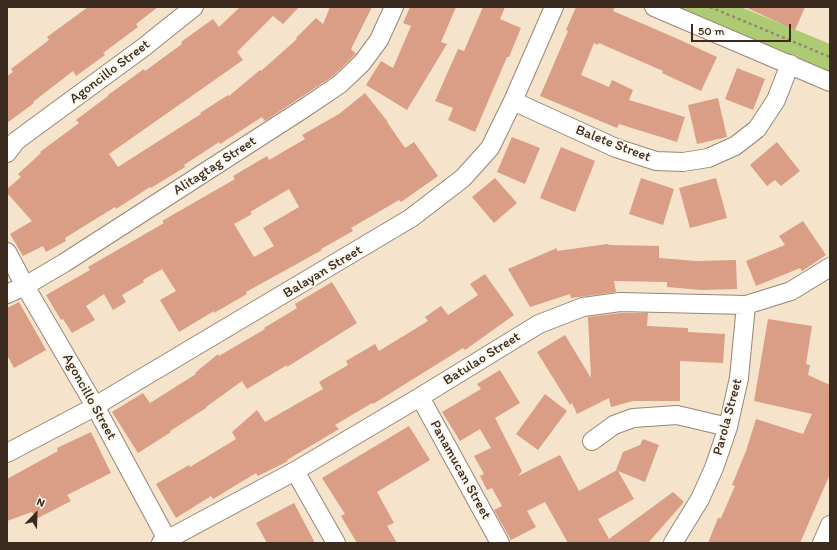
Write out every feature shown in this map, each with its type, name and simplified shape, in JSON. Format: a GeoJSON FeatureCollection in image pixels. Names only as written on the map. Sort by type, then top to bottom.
{"type":"FeatureCollection","features":[{"type":"Feature","properties":{"kind":"street","name":"Agoncillo Street"},"geometry":{"type":"LineString","coordinates":[[7,152],[16,141],[144,47],[194,7]]}},
{"type":"Feature","properties":{"kind":"street","name":"Alitagtag Street"},"geometry":{"type":"LineString","coordinates":[[7,294],[25,286],[64,263],[290,118],[340,84],[362,63],[379,40],[394,7]]}},
{"type":"Feature","properties":{"kind":"street","name":"Balayan Street"},"geometry":{"type":"LineString","coordinates":[[7,453],[85,412],[292,290],[411,218],[463,178],[490,148],[513,101],[554,7]]}},
{"type":"Feature","properties":{"kind":"street"},"geometry":{"type":"LineString","coordinates":[[654,7],[830,82]]}},
{"type":"Feature","properties":{"kind":"street","name":"Balete Street"},"geometry":{"type":"LineString","coordinates":[[513,101],[616,148],[656,161],[683,162],[708,158],[735,146],[757,129],[776,100],[790,64]]}},
{"type":"Feature","properties":{"kind":"street","name":"Agoncillo Street"},"geometry":{"type":"LineString","coordinates":[[7,252],[25,286],[95,406],[165,542]]}},
{"type":"Feature","properties":{"kind":"street","name":"Batulao Street"},"geometry":{"type":"LineString","coordinates":[[165,542],[295,471],[539,324],[583,307],[620,302],[746,305],[791,291],[830,268]]}},
{"type":"Feature","properties":{"kind":"street","name":"Parola Street"},"geometry":{"type":"LineString","coordinates":[[673,543],[700,499],[714,468],[728,427],[739,378],[746,305]]}},
{"type":"Feature","properties":{"kind":"street","name":"Panamucan Street"},"geometry":{"type":"LineString","coordinates":[[420,397],[500,543]]}},
{"type":"Feature","properties":{"kind":"street"},"geometry":{"type":"LineString","coordinates":[[592,441],[614,424],[633,418],[677,415],[728,427]]}},
{"type":"Feature","properties":{"kind":"street"},"geometry":{"type":"LineString","coordinates":[[295,471],[336,543]]}},
{"type":"Feature","properties":{"kind":"street"},"geometry":{"type":"LineString","coordinates":[[822,543],[830,525]]}},
{"type":"Feature","properties":{"kind":"path"},"geometry":{"type":"LineString","coordinates":[[710,7],[830,57]]}},
{"type":"Feature","properties":{"kind":"green space"},"geometry":{"type":"Polygon","coordinates":[[[676,7],[741,7],[830,44],[830,74],[676,7]]]}},
{"type":"Feature","properties":{"kind":"building"},"geometry":{"type":"Polygon","coordinates":[[[88,7],[158,7],[136,24],[138,27],[103,53],[105,55],[76,76],[73,71],[7,123],[7,76],[13,72],[11,69],[49,40],[47,37],[88,7]]]}},
{"type":"Feature","properties":{"kind":"building"},"geometry":{"type":"Polygon","coordinates":[[[240,7],[299,7],[283,24],[273,16],[237,52],[243,60],[109,154],[118,167],[228,95],[229,96],[260,70],[261,71],[297,39],[296,38],[316,18],[323,24],[330,7],[372,7],[351,49],[356,54],[333,76],[265,121],[262,117],[220,144],[219,142],[184,165],[185,167],[116,209],[115,207],[65,238],[66,241],[46,252],[43,246],[23,256],[10,234],[32,221],[7,193],[7,189],[21,177],[18,174],[41,153],[40,152],[79,123],[76,120],[108,95],[144,69],[145,71],[213,19],[219,27],[240,7]]]}},
{"type":"Feature","properties":{"kind":"building"},"geometry":{"type":"Polygon","coordinates":[[[410,7],[456,7],[441,42],[447,44],[407,110],[366,85],[381,61],[393,68],[411,26],[403,23],[410,7]]]}},
{"type":"Feature","properties":{"kind":"building"},"geometry":{"type":"Polygon","coordinates":[[[483,7],[505,7],[500,19],[521,28],[475,132],[448,120],[453,108],[435,101],[458,49],[464,51],[483,7]]]}},
{"type":"Feature","properties":{"kind":"building"},"geometry":{"type":"Polygon","coordinates":[[[576,7],[615,7],[613,11],[717,57],[701,91],[662,73],[663,71],[599,43],[598,45],[594,43],[581,75],[609,87],[612,80],[633,90],[629,100],[685,117],[677,142],[619,124],[617,128],[540,96],[568,31],[566,30],[576,7]]]}},
{"type":"Feature","properties":{"kind":"building"},"geometry":{"type":"Polygon","coordinates":[[[745,7],[805,7],[795,30],[745,7]]]}},
{"type":"Feature","properties":{"kind":"building"},"geometry":{"type":"Polygon","coordinates":[[[737,68],[765,79],[753,110],[725,99],[737,68]]]}},
{"type":"Feature","properties":{"kind":"building"},"geometry":{"type":"Polygon","coordinates":[[[365,93],[388,122],[405,148],[414,142],[438,176],[401,202],[399,200],[351,228],[353,231],[321,249],[322,250],[246,292],[247,294],[214,313],[214,311],[179,332],[160,300],[176,291],[162,269],[122,295],[126,302],[113,310],[104,294],[86,306],[95,320],[72,333],[63,319],[61,320],[46,295],[90,270],[88,267],[164,223],[162,221],[235,179],[233,176],[267,156],[269,160],[305,139],[302,135],[339,114],[365,93]],[[289,189],[250,212],[252,214],[234,224],[254,257],[274,246],[263,228],[299,207],[289,189]]]}},
{"type":"Feature","properties":{"kind":"building"},"geometry":{"type":"Polygon","coordinates":[[[718,98],[727,137],[697,144],[688,105],[718,98]]]}},
{"type":"Feature","properties":{"kind":"building"},"geometry":{"type":"Polygon","coordinates":[[[512,137],[540,148],[525,184],[497,172],[512,137]]]}},
{"type":"Feature","properties":{"kind":"building"},"geometry":{"type":"Polygon","coordinates":[[[777,142],[800,171],[781,186],[775,180],[767,186],[750,165],[777,142]]]}},
{"type":"Feature","properties":{"kind":"building"},"geometry":{"type":"Polygon","coordinates":[[[561,147],[595,161],[575,212],[540,198],[561,147]]]}},
{"type":"Feature","properties":{"kind":"building"},"geometry":{"type":"Polygon","coordinates":[[[495,178],[517,203],[494,223],[472,197],[495,178]]]}},
{"type":"Feature","properties":{"kind":"building"},"geometry":{"type":"Polygon","coordinates":[[[641,178],[674,189],[663,225],[629,214],[641,178]]]}},
{"type":"Feature","properties":{"kind":"building"},"geometry":{"type":"Polygon","coordinates":[[[716,178],[727,218],[690,228],[679,188],[716,178]]]}},
{"type":"Feature","properties":{"kind":"building"},"geometry":{"type":"Polygon","coordinates":[[[803,221],[826,255],[802,271],[800,268],[756,286],[746,261],[785,245],[779,236],[803,221]]]}},
{"type":"Feature","properties":{"kind":"building"},"geometry":{"type":"Polygon","coordinates":[[[608,244],[659,246],[659,258],[696,261],[736,260],[737,289],[701,290],[667,287],[667,282],[614,281],[616,292],[571,298],[570,294],[530,307],[508,269],[557,248],[557,251],[608,244]]]}},
{"type":"Feature","properties":{"kind":"building"},"geometry":{"type":"Polygon","coordinates":[[[485,274],[514,315],[465,350],[463,348],[373,404],[372,403],[335,425],[339,429],[287,460],[288,461],[258,476],[256,473],[213,499],[211,496],[176,518],[156,484],[189,465],[190,467],[236,439],[232,432],[257,410],[265,422],[323,389],[319,382],[348,365],[346,361],[375,344],[379,351],[428,321],[425,317],[441,306],[448,315],[459,308],[478,295],[470,284],[485,274]]]}},
{"type":"Feature","properties":{"kind":"building"},"geometry":{"type":"Polygon","coordinates":[[[332,282],[357,323],[287,367],[287,365],[247,389],[242,381],[206,408],[138,453],[112,412],[143,393],[150,403],[196,374],[195,373],[218,354],[219,356],[265,329],[264,328],[297,308],[295,304],[332,282]]]}},
{"type":"Feature","properties":{"kind":"building"},"geometry":{"type":"Polygon","coordinates":[[[19,302],[46,350],[14,368],[7,355],[7,308],[19,302]]]}},
{"type":"Feature","properties":{"kind":"building"},"geometry":{"type":"Polygon","coordinates":[[[621,313],[648,313],[647,326],[688,328],[688,332],[725,334],[723,363],[680,361],[680,401],[633,401],[611,407],[609,398],[577,414],[572,403],[570,405],[537,352],[565,335],[591,378],[588,317],[621,313]]]}},
{"type":"Feature","properties":{"kind":"building"},"geometry":{"type":"Polygon","coordinates":[[[768,319],[812,326],[806,364],[810,365],[808,375],[830,385],[830,474],[800,543],[708,543],[718,518],[721,518],[735,486],[732,485],[746,451],[756,419],[803,434],[812,414],[754,401],[768,319]]]}},
{"type":"Feature","properties":{"kind":"building"},"geometry":{"type":"Polygon","coordinates":[[[500,370],[520,403],[495,418],[522,471],[518,476],[560,455],[579,491],[617,470],[623,452],[640,445],[643,439],[659,445],[645,482],[618,471],[634,499],[598,519],[609,539],[673,492],[684,502],[648,543],[568,543],[545,502],[527,511],[536,527],[511,540],[494,510],[502,506],[492,488],[487,490],[480,476],[484,474],[474,456],[491,448],[480,429],[460,441],[442,412],[481,389],[477,384],[500,370]]]}},
{"type":"Feature","properties":{"kind":"building"},"geometry":{"type":"Polygon","coordinates":[[[545,394],[567,411],[538,450],[516,434],[545,394]]]}},
{"type":"Feature","properties":{"kind":"building"},"geometry":{"type":"Polygon","coordinates":[[[409,426],[430,460],[377,492],[394,523],[387,526],[397,543],[357,543],[341,516],[345,514],[322,478],[409,426]]]}},
{"type":"Feature","properties":{"kind":"building"},"geometry":{"type":"Polygon","coordinates":[[[91,432],[111,473],[67,495],[71,501],[36,519],[32,512],[7,521],[7,479],[58,451],[57,448],[91,432]]]}},
{"type":"Feature","properties":{"kind":"building"},"geometry":{"type":"Polygon","coordinates":[[[294,503],[315,543],[267,543],[256,523],[294,503]]]}}]}
